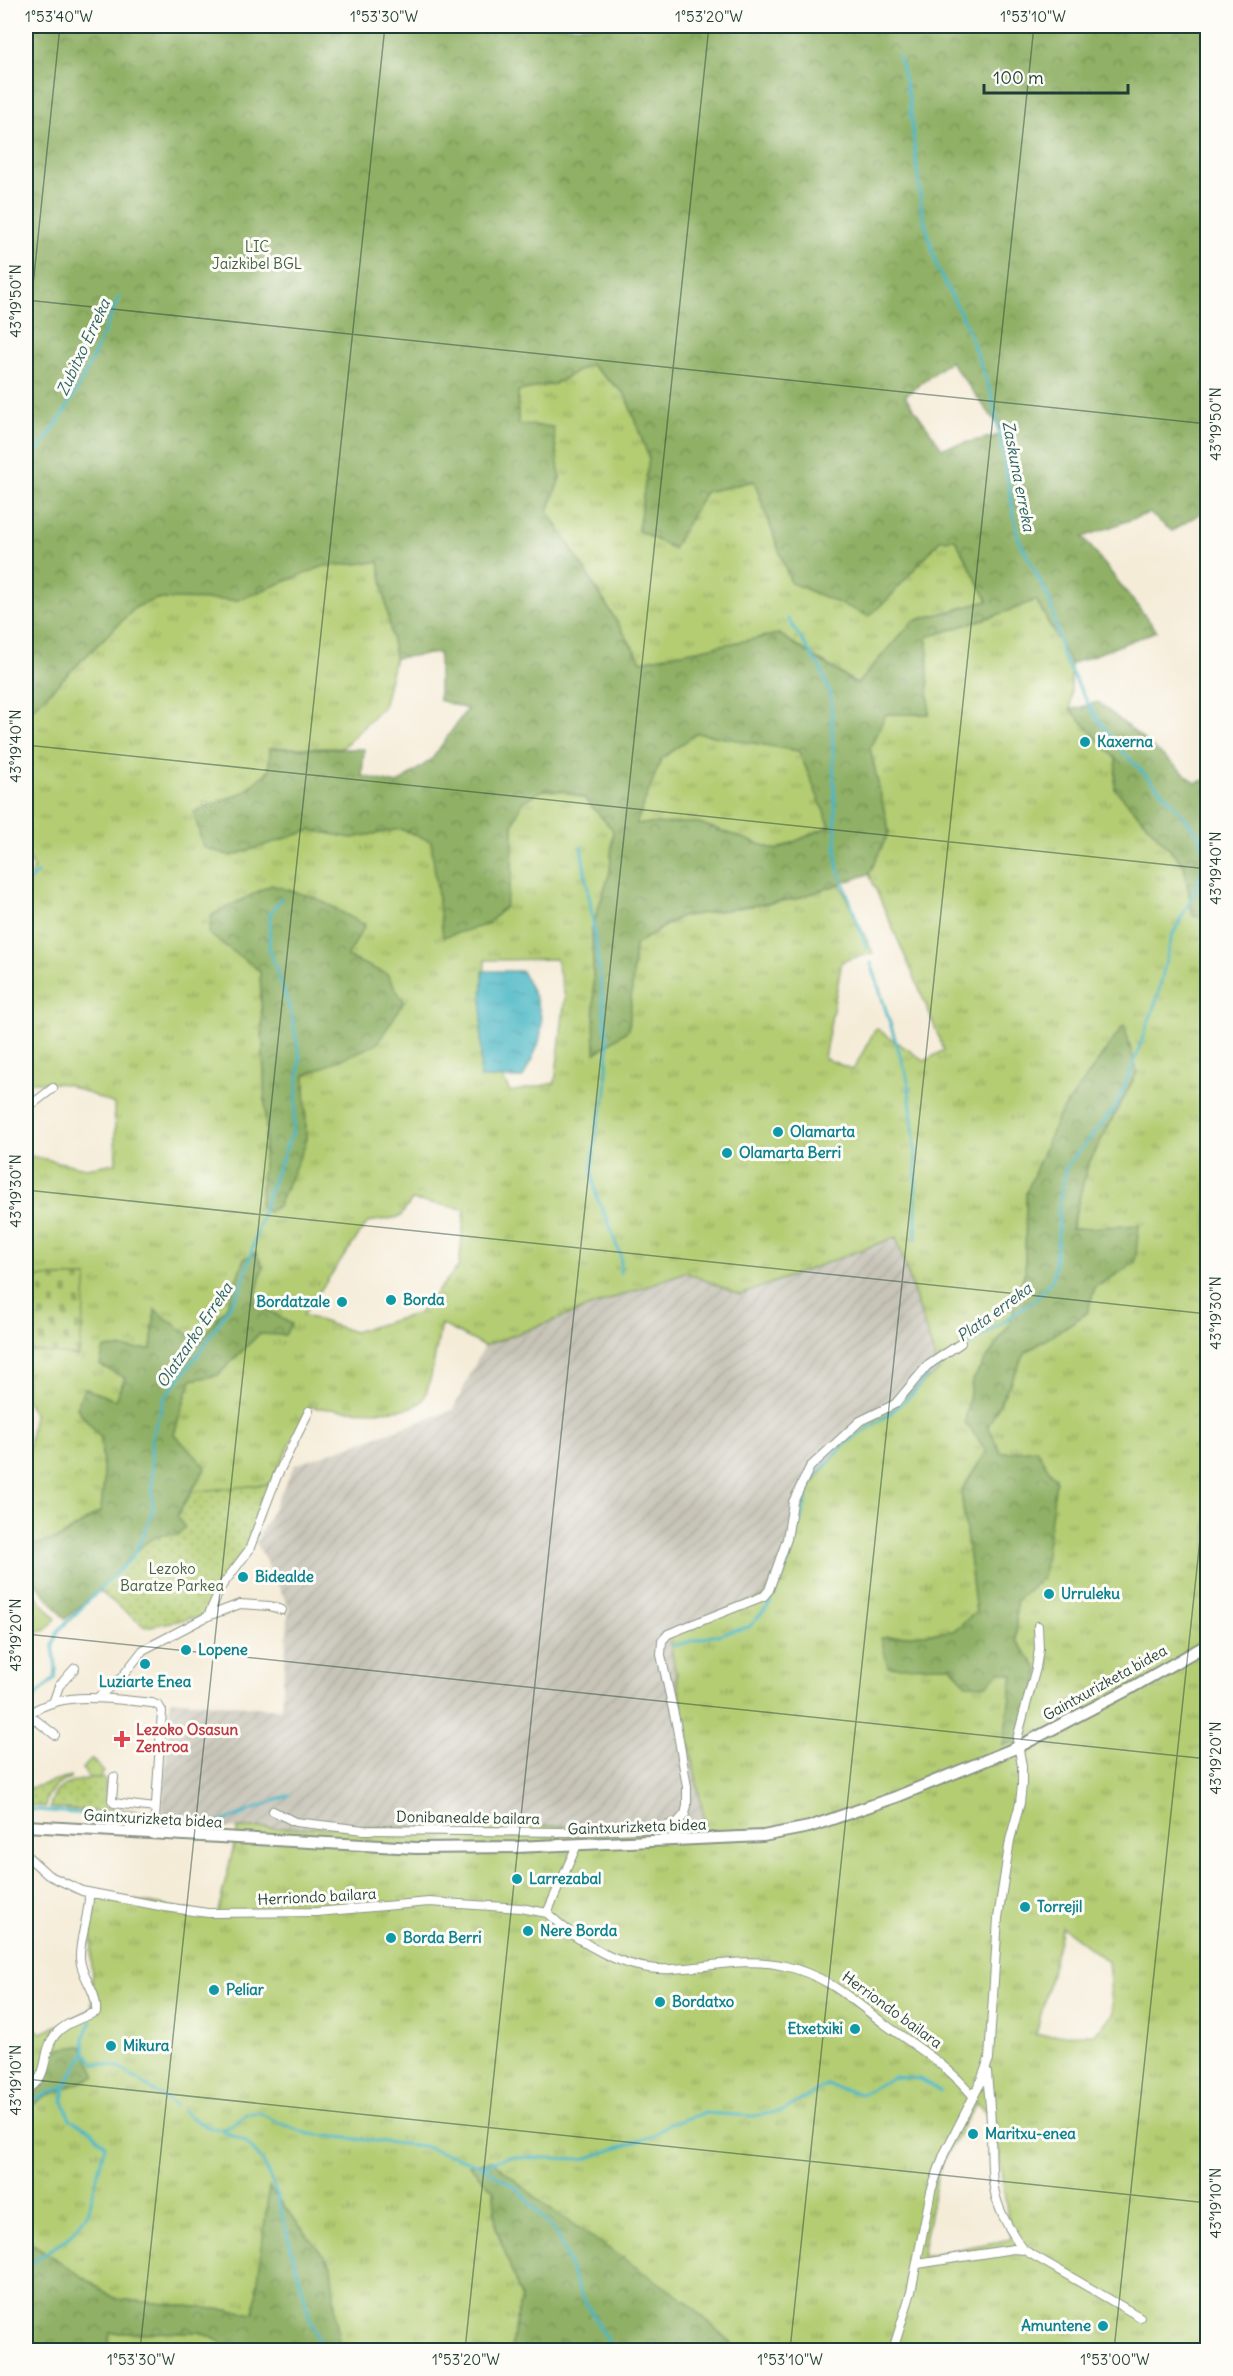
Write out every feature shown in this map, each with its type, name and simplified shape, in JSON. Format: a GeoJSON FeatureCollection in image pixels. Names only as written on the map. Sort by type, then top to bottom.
{"type":"FeatureCollection","features":[{"type":"Feature","properties":{"kind":"main road","name":"Gaintxurizketa bidea"},"geometry":{"type":"LineString","coordinates":[[26,1826],[416,1848],[577,1845],[733,1838],[784,1833],[810,1827],[896,1797],[1018,1747],[1131,1688],[1208,1644]]}},
{"type":"Feature","properties":{"kind":"street"},"geometry":{"type":"LineString","coordinates":[[26,1109],[53,1088]]}},
{"type":"Feature","properties":{"kind":"street","name":"Donibanealde bailara"},"geometry":{"type":"LineString","coordinates":[[273,1811],[295,1822],[364,1830],[567,1832],[660,1828],[678,1822],[685,1814],[687,1787],[677,1728],[663,1671],[662,1641],[668,1634],[764,1596],[769,1590],[787,1539],[793,1502],[810,1467],[860,1421],[895,1404],[927,1365],[960,1343]]}},
{"type":"Feature","properties":{"kind":"street"},"geometry":{"type":"LineString","coordinates":[[208,1616],[221,1587],[249,1550],[258,1531],[273,1483],[309,1410]]}},
{"type":"Feature","properties":{"kind":"street"},"geometry":{"type":"LineString","coordinates":[[96,1698],[122,1677],[143,1650],[208,1616],[240,1604],[270,1606],[282,1610]]}},
{"type":"Feature","properties":{"kind":"street"},"geometry":{"type":"LineString","coordinates":[[1038,1626],[1039,1648],[1036,1668],[1020,1729],[1018,1747],[1022,1766],[1020,1803],[1010,1840],[998,1918],[995,1989],[987,2070],[993,2190],[1005,2226],[1024,2250],[1140,2317]]}},
{"type":"Feature","properties":{"kind":"street"},"geometry":{"type":"LineString","coordinates":[[53,1703],[60,1686],[75,1668]]}},
{"type":"Feature","properties":{"kind":"street"},"geometry":{"type":"LineString","coordinates":[[55,1735],[27,1715],[53,1703],[96,1698],[156,1704],[161,1708],[154,1835]]}},
{"type":"Feature","properties":{"kind":"street"},"geometry":{"type":"LineString","coordinates":[[114,1777],[112,1800],[114,1803],[156,1808]]}},
{"type":"Feature","properties":{"kind":"street"},"geometry":{"type":"LineString","coordinates":[[547,1913],[577,1845]]}},
{"type":"Feature","properties":{"kind":"street","name":"Herriondo bailara"},"geometry":{"type":"LineString","coordinates":[[26,1856],[48,1875],[89,1893],[208,1913],[317,1912],[429,1902],[521,1908],[547,1913],[573,1935],[602,1953],[643,1969],[669,1970],[748,1962],[785,1966],[822,1978],[936,2059],[963,2083],[974,2097]]}},
{"type":"Feature","properties":{"kind":"street"},"geometry":{"type":"LineString","coordinates":[[26,2090],[36,2085],[44,2070],[54,2035],[62,2028],[96,2012],[97,2002],[82,1970],[80,1958],[89,1893]]}},
{"type":"Feature","properties":{"kind":"street"},"geometry":{"type":"LineString","coordinates":[[893,2350],[904,2319],[918,2264],[931,2191],[944,2154],[987,2070]]}},
{"type":"Feature","properties":{"kind":"street"},"geometry":{"type":"LineString","coordinates":[[918,2264],[1013,2249],[1024,2250]]}},
{"type":"Feature","properties":{"kind":"shaded area"},"geometry":{"type":"Polygon","coordinates":[[[896,1236],[939,1371],[848,1435],[798,1504],[788,1563],[765,1596],[668,1634],[705,1825],[161,1829],[170,1700],[281,1709],[289,1607],[256,1542],[295,1465],[453,1410],[484,1346],[685,1272],[740,1295],[896,1236]]]}},
{"type":"Feature","properties":{"kind":"green space","name":"LIC Jaizkibel BGL"},"geometry":{"type":"Polygon","coordinates":[[[26,26],[461,26],[464,31],[492,26],[1207,26],[1207,509],[1172,531],[1149,513],[1083,537],[1157,631],[1071,664],[1036,600],[927,637],[929,714],[886,714],[870,748],[889,832],[869,874],[795,899],[679,917],[635,945],[629,1029],[595,1053],[592,928],[610,872],[613,830],[584,798],[563,791],[543,790],[522,802],[513,824],[512,874],[505,907],[486,925],[443,937],[431,841],[400,829],[352,838],[311,830],[231,856],[203,847],[194,812],[244,792],[269,771],[270,748],[364,749],[362,776],[397,784],[432,759],[467,709],[439,700],[439,653],[395,658],[379,562],[324,566],[238,600],[156,599],[136,607],[26,715],[26,26]],[[950,361],[905,396],[942,448],[1005,434],[950,361]],[[590,364],[554,384],[518,391],[518,424],[553,427],[560,478],[548,511],[641,661],[779,634],[857,684],[913,621],[988,601],[955,539],[940,540],[887,600],[869,616],[791,583],[754,481],[705,492],[673,549],[638,530],[649,458],[625,394],[590,364]],[[697,733],[661,759],[636,824],[699,823],[776,850],[830,826],[799,751],[697,733]]]}},
{"type":"Feature","properties":{"kind":"green space"},"geometry":{"type":"Polygon","coordinates":[[[589,364],[625,394],[649,458],[638,530],[673,548],[705,492],[754,481],[791,583],[887,600],[940,540],[955,539],[988,601],[913,621],[857,684],[779,634],[641,661],[548,511],[560,478],[518,424],[518,391],[555,384],[589,364]]]}},
{"type":"Feature","properties":{"kind":"green space"},"geometry":{"type":"Polygon","coordinates":[[[379,562],[395,658],[383,707],[342,748],[270,748],[269,770],[244,792],[194,812],[231,856],[311,830],[352,838],[400,829],[431,841],[444,937],[512,874],[513,824],[522,802],[543,790],[563,791],[584,798],[613,829],[610,872],[592,928],[596,1053],[629,1029],[635,945],[679,917],[795,899],[840,884],[873,953],[842,961],[824,1058],[853,1070],[876,1028],[925,1061],[944,1050],[869,874],[889,832],[870,748],[886,714],[929,714],[927,637],[1036,600],[1071,664],[1071,710],[1116,759],[1115,789],[1184,865],[1193,916],[1207,918],[1207,2350],[734,2350],[730,2342],[545,2205],[491,2161],[469,2165],[494,2191],[496,2227],[521,2297],[511,2350],[343,2350],[269,2188],[255,2313],[116,2299],[26,2240],[26,2110],[44,2097],[95,2076],[45,2079],[26,2095],[26,2024],[42,2033],[92,2009],[91,1892],[217,1916],[238,1828],[705,1825],[668,1633],[765,1596],[788,1563],[798,1504],[849,1435],[939,1371],[896,1237],[740,1295],[685,1272],[484,1346],[441,1324],[425,1395],[422,1401],[415,1406],[386,1410],[309,1407],[270,1484],[192,1492],[206,1467],[174,1434],[191,1380],[218,1375],[259,1334],[285,1335],[291,1324],[254,1302],[263,1266],[255,1253],[244,1259],[227,1306],[199,1343],[155,1310],[151,1349],[100,1365],[125,1378],[115,1400],[77,1408],[101,1438],[104,1481],[101,1511],[58,1539],[26,1547],[26,1464],[34,1414],[26,1399],[26,1353],[32,1351],[87,1277],[26,1277],[26,1155],[86,1168],[116,1163],[114,1104],[66,1084],[26,1081],[26,888],[34,868],[26,854],[26,715],[136,607],[156,599],[238,600],[324,566],[379,562]],[[364,924],[260,971],[266,1129],[260,1205],[306,1143],[305,1075],[330,1063],[387,974],[347,957],[364,924]],[[556,959],[485,960],[480,1078],[503,1078],[510,1092],[555,1083],[565,997],[556,959]],[[1137,1073],[1026,1193],[1025,1271],[1009,1325],[972,1381],[965,1422],[987,1451],[961,1491],[976,1612],[953,1631],[881,1638],[951,1666],[966,1684],[1000,1671],[1013,1675],[1004,1745],[1025,1739],[1039,1671],[1016,1640],[1016,1601],[1043,1576],[1001,1453],[988,1426],[1026,1352],[1087,1313],[1095,1287],[1135,1263],[1071,1230],[1088,1165],[1137,1073]],[[412,1200],[400,1217],[368,1222],[303,1315],[354,1332],[419,1313],[459,1266],[465,1209],[412,1200]],[[1062,1927],[1036,2035],[1094,2034],[1113,2015],[1108,1962],[1062,1927]],[[977,2102],[939,2168],[922,2256],[1011,2239],[994,2122],[977,2102]]]}},
{"type":"Feature","properties":{"kind":"green space"},"geometry":{"type":"Polygon","coordinates":[[[1098,702],[1196,783],[1207,779],[1207,918],[1193,916],[1184,865],[1115,789],[1116,759],[1071,710],[1098,702]]]}},
{"type":"Feature","properties":{"kind":"green space"},"geometry":{"type":"Polygon","coordinates":[[[697,733],[799,751],[830,826],[776,850],[699,823],[636,824],[661,759],[697,733]]]}},
{"type":"Feature","properties":{"kind":"green space"},"geometry":{"type":"Polygon","coordinates":[[[271,885],[316,898],[365,925],[347,957],[387,974],[404,1002],[377,1044],[305,1075],[306,1143],[278,1206],[268,1212],[260,1205],[266,1129],[260,971],[209,934],[212,915],[271,885]]]}},
{"type":"Feature","properties":{"kind":"green space"},"geometry":{"type":"Polygon","coordinates":[[[1124,1025],[1137,1072],[1088,1165],[1071,1229],[1139,1225],[1135,1263],[1095,1287],[1087,1313],[1026,1352],[988,1426],[1001,1453],[1036,1449],[1056,1481],[1043,1577],[1016,1601],[1016,1640],[1039,1671],[1025,1739],[1003,1745],[1013,1675],[1000,1671],[987,1685],[966,1684],[951,1666],[888,1667],[881,1638],[953,1631],[976,1612],[961,1491],[987,1451],[965,1422],[972,1381],[1009,1325],[1025,1271],[1026,1193],[1058,1117],[1124,1025]]]}},
{"type":"Feature","properties":{"kind":"green space"},"geometry":{"type":"Polygon","coordinates":[[[256,1253],[263,1266],[254,1302],[291,1324],[285,1335],[259,1334],[218,1375],[191,1380],[174,1434],[206,1467],[177,1515],[186,1526],[178,1535],[159,1535],[137,1550],[106,1585],[65,1619],[26,1571],[26,1547],[58,1539],[101,1511],[104,1481],[101,1438],[77,1408],[84,1388],[115,1400],[125,1378],[100,1365],[104,1348],[151,1349],[155,1310],[199,1342],[227,1306],[244,1259],[256,1253]]]}},
{"type":"Feature","properties":{"kind":"green space"},"geometry":{"type":"Polygon","coordinates":[[[26,1277],[87,1277],[79,1356],[26,1350],[26,1277]]]}},
{"type":"Feature","properties":{"kind":"green space","name":"Lezoko Baratze Parkea"},"geometry":{"type":"Polygon","coordinates":[[[270,1484],[265,1498],[260,1500],[258,1510],[260,1515],[248,1547],[219,1586],[203,1616],[145,1627],[98,1590],[141,1547],[161,1535],[178,1535],[185,1527],[177,1516],[192,1492],[270,1484]]]}},
{"type":"Feature","properties":{"kind":"green space"},"geometry":{"type":"Polygon","coordinates":[[[32,1591],[56,1619],[45,1630],[26,1636],[26,1595],[32,1591]]]}},
{"type":"Feature","properties":{"kind":"green space"},"geometry":{"type":"Polygon","coordinates":[[[92,1759],[104,1772],[99,1778],[90,1778],[82,1769],[92,1759]]]}},
{"type":"Feature","properties":{"kind":"green space"},"geometry":{"type":"Polygon","coordinates":[[[70,1777],[53,1789],[45,1807],[26,1805],[26,1789],[70,1777]]]}},
{"type":"Feature","properties":{"kind":"green space"},"geometry":{"type":"Polygon","coordinates":[[[90,1778],[102,1778],[106,1781],[104,1807],[146,1812],[146,1823],[130,1823],[130,1815],[50,1808],[54,1794],[59,1789],[70,1783],[90,1778]]]}},
{"type":"Feature","properties":{"kind":"green space"},"geometry":{"type":"Polygon","coordinates":[[[82,2046],[96,2076],[44,2097],[26,2110],[26,2095],[42,2081],[56,2049],[82,2046]]]}},
{"type":"Feature","properties":{"kind":"green space"},"geometry":{"type":"Polygon","coordinates":[[[492,2161],[545,2205],[687,2302],[730,2342],[734,2350],[511,2350],[521,2297],[496,2227],[494,2191],[469,2165],[492,2161]]]}},
{"type":"Feature","properties":{"kind":"green space"},"geometry":{"type":"Polygon","coordinates":[[[269,2187],[331,2265],[339,2344],[343,2350],[237,2350],[200,2332],[110,2333],[108,2350],[26,2350],[27,2240],[116,2299],[254,2313],[269,2187]]]}},
{"type":"Feature","properties":{"kind":"green space"},"geometry":{"type":"Polygon","coordinates":[[[200,2332],[237,2350],[108,2350],[110,2333],[200,2332]]]}},
{"type":"Feature","properties":{"kind":"water"},"geometry":{"type":"Polygon","coordinates":[[[483,971],[522,971],[537,1003],[541,1020],[540,1038],[523,1078],[480,1078],[483,971]]]}},
{"type":"Feature","properties":{"kind":"waterway","name":"Zaskuna erreka"},"geometry":{"type":"LineString","coordinates":[[899,56],[909,98],[922,212],[938,270],[965,322],[992,396],[1018,537],[1050,601],[1062,655],[1092,711],[1118,747],[1169,799],[1199,835],[1206,858]]}},
{"type":"Feature","properties":{"kind":"waterway","name":"Zubitxo Erreka"},"geometry":{"type":"LineString","coordinates":[[26,465],[68,405],[119,297]]}},
{"type":"Feature","properties":{"kind":"waterway"},"geometry":{"type":"LineString","coordinates":[[788,619],[821,669],[831,696],[837,865],[867,949]]}},
{"type":"Feature","properties":{"kind":"waterway"},"geometry":{"type":"LineString","coordinates":[[581,847],[592,914],[608,1044],[606,1093],[597,1127],[592,1168],[596,1196],[621,1258],[620,1273]]}},
{"type":"Feature","properties":{"kind":"waterway","name":"Plata erreka"},"geometry":{"type":"LineString","coordinates":[[672,1646],[749,1627],[770,1604],[788,1563],[812,1480],[844,1445],[889,1414],[913,1393],[929,1373],[1036,1299],[1053,1278],[1059,1204],[1066,1167],[1115,1108],[1157,998],[1172,936],[1192,897],[1208,856]]}},
{"type":"Feature","properties":{"kind":"waterway"},"geometry":{"type":"LineString","coordinates":[[26,884],[37,873]]}},
{"type":"Feature","properties":{"kind":"waterway","name":"Olatzarko Erreka"},"geometry":{"type":"LineString","coordinates":[[26,1705],[55,1678],[53,1645],[58,1631],[131,1559],[141,1541],[153,1510],[151,1438],[165,1397],[202,1349],[241,1288],[269,1191],[293,1131],[300,1060],[292,1016],[269,948],[270,914],[281,898]]}},
{"type":"Feature","properties":{"kind":"waterway"},"geometry":{"type":"LineString","coordinates":[[871,963],[908,1080],[916,1155],[916,1240]]}},
{"type":"Feature","properties":{"kind":"waterway"},"geometry":{"type":"LineString","coordinates":[[166,1825],[222,1822],[289,1795]]}},
{"type":"Feature","properties":{"kind":"waterway"},"geometry":{"type":"LineString","coordinates":[[26,1809],[122,1817],[143,1821]]}},
{"type":"Feature","properties":{"kind":"waterway"},"geometry":{"type":"LineString","coordinates":[[92,2021],[84,2037],[85,2053],[95,2063],[119,2067],[175,2105]]}},
{"type":"Feature","properties":{"kind":"waterway"},"geometry":{"type":"LineString","coordinates":[[26,2266],[68,2238],[88,2213],[105,2145],[91,2130],[70,2119],[63,2101],[65,2086],[85,2053]]}},
{"type":"Feature","properties":{"kind":"waterway"},"geometry":{"type":"LineString","coordinates":[[482,2166],[507,2157],[585,2159],[653,2136],[667,2125],[704,2113],[753,2116],[783,2111],[826,2085],[861,2094],[894,2077],[920,2079],[940,2091]]}},
{"type":"Feature","properties":{"kind":"waterway"},"geometry":{"type":"LineString","coordinates":[[26,2103],[65,2086]]}},
{"type":"Feature","properties":{"kind":"waterway"},"geometry":{"type":"LineString","coordinates":[[182,2111],[200,2123],[215,2129],[230,2127],[247,2113],[260,2113],[309,2134],[423,2146],[482,2166],[519,2190],[558,2236],[578,2289],[613,2350]]}},
{"type":"Feature","properties":{"kind":"waterway"},"geometry":{"type":"LineString","coordinates":[[222,2131],[245,2141],[262,2160],[276,2192],[310,2318],[322,2350]]}},
{"type":"Feature","properties":{"kind":"place","name":"Kaxerna"},"geometry":{"type":"Point","coordinates":[1085,742]}},
{"type":"Feature","properties":{"kind":"place","name":"Olamarta"},"geometry":{"type":"Point","coordinates":[778,1132]}},
{"type":"Feature","properties":{"kind":"place","name":"Olamarta Berri"},"geometry":{"type":"Point","coordinates":[727,1153]}},
{"type":"Feature","properties":{"kind":"place","name":"Borda"},"geometry":{"type":"Point","coordinates":[391,1300]}},
{"type":"Feature","properties":{"kind":"place","name":"Bordatzale"},"geometry":{"type":"Point","coordinates":[342,1302]}},
{"type":"Feature","properties":{"kind":"place","name":"Bidealde"},"geometry":{"type":"Point","coordinates":[243,1577]}},
{"type":"Feature","properties":{"kind":"place","name":"Urruleku"},"geometry":{"type":"Point","coordinates":[1049,1594]}},
{"type":"Feature","properties":{"kind":"place","name":"Lopene"},"geometry":{"type":"Point","coordinates":[186,1650]}},
{"type":"Feature","properties":{"kind":"place","name":"Luziarte Enea"},"geometry":{"type":"Point","coordinates":[145,1664]}},
{"type":"Feature","properties":{"kind":"place","name":"Lezoko Osasun Zentroa"},"geometry":{"type":"Point","coordinates":[122,1739]}},
{"type":"Feature","properties":{"kind":"place","name":"Larrezabal"},"geometry":{"type":"Point","coordinates":[517,1879]}},
{"type":"Feature","properties":{"kind":"place","name":"Torrejil"},"geometry":{"type":"Point","coordinates":[1025,1907]}},
{"type":"Feature","properties":{"kind":"place","name":"Nere Borda"},"geometry":{"type":"Point","coordinates":[528,1931]}},
{"type":"Feature","properties":{"kind":"place","name":"Borda Berri"},"geometry":{"type":"Point","coordinates":[391,1938]}},
{"type":"Feature","properties":{"kind":"place","name":"Peliar"},"geometry":{"type":"Point","coordinates":[214,1990]}},
{"type":"Feature","properties":{"kind":"place","name":"Bordatxo"},"geometry":{"type":"Point","coordinates":[660,2002]}},
{"type":"Feature","properties":{"kind":"place","name":"Etxetxiki"},"geometry":{"type":"Point","coordinates":[855,2029]}},
{"type":"Feature","properties":{"kind":"place","name":"Mikura"},"geometry":{"type":"Point","coordinates":[111,2046]}},
{"type":"Feature","properties":{"kind":"place","name":"Maritxu-enea"},"geometry":{"type":"Point","coordinates":[973,2134]}},
{"type":"Feature","properties":{"kind":"place","name":"Amuntene"},"geometry":{"type":"Point","coordinates":[1103,2326]}}]}
